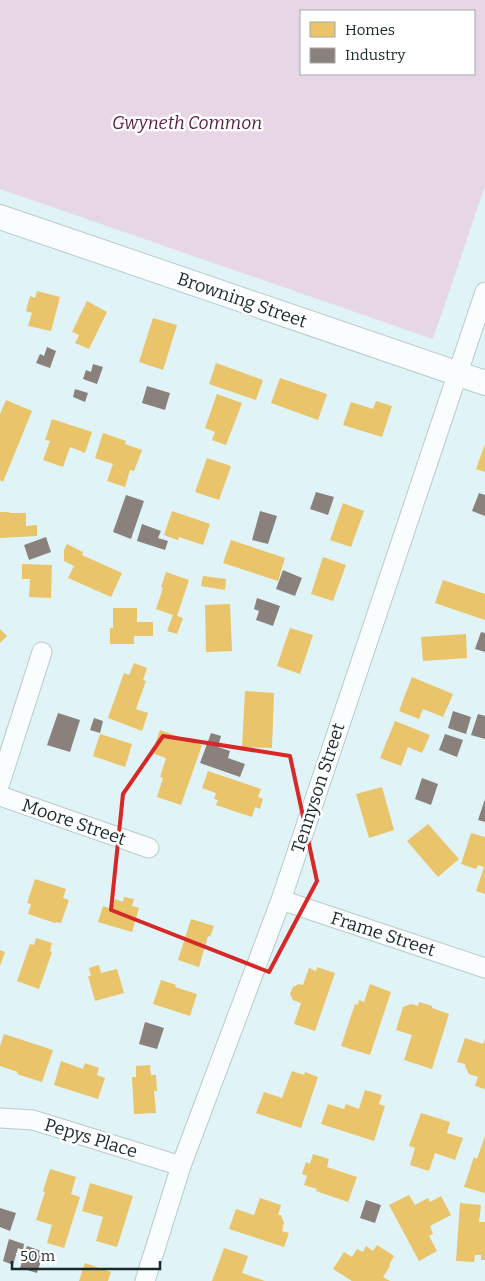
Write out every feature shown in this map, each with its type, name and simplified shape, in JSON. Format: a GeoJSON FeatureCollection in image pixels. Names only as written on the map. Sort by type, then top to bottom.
{"type":"FeatureCollection","features":[{"type":"Feature","properties":{"kind":"street","name":"Browning Street"},"geometry":{"type":"LineString","coordinates":[[0,217],[485,383]]}},
{"type":"Feature","properties":{"kind":"street","name":"Tennyson Street"},"geometry":{"type":"LineString","coordinates":[[145,1281],[181,1166],[281,900],[485,292]]}},
{"type":"Feature","properties":{"kind":"street"},"geometry":{"type":"LineString","coordinates":[[0,783],[42,652]]}},
{"type":"Feature","properties":{"kind":"street","name":"Moore Street"},"geometry":{"type":"LineString","coordinates":[[0,796],[149,848]]}},
{"type":"Feature","properties":{"kind":"street","name":"Frame Street"},"geometry":{"type":"LineString","coordinates":[[281,900],[485,968]]}},
{"type":"Feature","properties":{"kind":"street","name":"Pepys Place"},"geometry":{"type":"LineString","coordinates":[[0,1118],[32,1120],[181,1166]]}},
{"type":"Feature","properties":{"kind":"highlighted area"},"geometry":{"type":"Polygon","coordinates":[[[163,736],[290,756],[317,881],[269,972],[111,910],[123,794],[163,736]]]}},
{"type":"Feature","properties":{"kind":"green space","name":"Gwyneth Common"},"geometry":{"type":"Polygon","coordinates":[[[0,0],[485,0],[485,186],[433,339],[0,189],[0,0]]]}},
{"type":"Feature","properties":{"kind":"building: Homes"},"geometry":{"type":"Polygon","coordinates":[[[37,291],[60,297],[51,331],[28,326],[32,313],[26,311],[30,296],[35,298],[37,291]]]}},
{"type":"Feature","properties":{"kind":"building: Homes"},"geometry":{"type":"Polygon","coordinates":[[[87,301],[107,312],[89,349],[75,343],[79,335],[72,332],[87,301]]]}},
{"type":"Feature","properties":{"kind":"building: Homes"},"geometry":{"type":"Polygon","coordinates":[[[153,318],[177,325],[163,370],[139,362],[153,318]]]}},
{"type":"Feature","properties":{"kind":"building: Homes"},"geometry":{"type":"Polygon","coordinates":[[[216,363],[263,380],[256,400],[209,384],[216,363]]]}},
{"type":"Feature","properties":{"kind":"building: Homes"},"geometry":{"type":"Polygon","coordinates":[[[280,378],[327,394],[318,420],[271,403],[280,378]]]}},
{"type":"Feature","properties":{"kind":"building: Homes"},"geometry":{"type":"Polygon","coordinates":[[[217,394],[242,403],[226,445],[212,440],[215,432],[205,428],[217,394]]]}},
{"type":"Feature","properties":{"kind":"building: Homes"},"geometry":{"type":"Polygon","coordinates":[[[6,400],[32,411],[3,482],[0,480],[0,414],[6,400]]]}},
{"type":"Feature","properties":{"kind":"building: Homes"},"geometry":{"type":"Polygon","coordinates":[[[376,401],[392,406],[382,437],[343,425],[351,402],[373,409],[376,401]]]}},
{"type":"Feature","properties":{"kind":"building: Homes"},"geometry":{"type":"Polygon","coordinates":[[[52,419],[92,432],[85,453],[70,447],[63,467],[43,460],[50,441],[45,440],[52,419]]]}},
{"type":"Feature","properties":{"kind":"building: Homes"},"geometry":{"type":"Polygon","coordinates":[[[103,433],[126,441],[125,444],[142,450],[134,471],[130,470],[125,487],[107,481],[113,464],[95,458],[103,433]]]}},
{"type":"Feature","properties":{"kind":"building: Homes"},"geometry":{"type":"Polygon","coordinates":[[[485,444],[485,472],[476,469],[485,444]]]}},
{"type":"Feature","properties":{"kind":"building: Homes"},"geometry":{"type":"Polygon","coordinates":[[[207,458],[231,466],[219,500],[195,492],[207,458]]]}},
{"type":"Feature","properties":{"kind":"building: Homes"},"geometry":{"type":"Polygon","coordinates":[[[343,503],[364,511],[351,547],[330,540],[343,503]]]}},
{"type":"Feature","properties":{"kind":"building: Homes"},"geometry":{"type":"Polygon","coordinates":[[[172,511],[210,524],[203,545],[179,537],[178,540],[164,535],[172,511]]]}},
{"type":"Feature","properties":{"kind":"building: Homes"},"geometry":{"type":"Polygon","coordinates":[[[0,512],[26,513],[26,526],[37,525],[37,536],[0,538],[0,512]]]}},
{"type":"Feature","properties":{"kind":"building: Homes"},"geometry":{"type":"Polygon","coordinates":[[[231,540],[285,558],[278,581],[223,563],[231,540]]]}},
{"type":"Feature","properties":{"kind":"building: Homes"},"geometry":{"type":"Polygon","coordinates":[[[67,544],[83,552],[82,555],[122,573],[111,597],[68,578],[74,566],[64,561],[64,550],[67,544]]]}},
{"type":"Feature","properties":{"kind":"building: Homes"},"geometry":{"type":"Polygon","coordinates":[[[323,557],[346,565],[333,601],[311,594],[323,557]]]}},
{"type":"Feature","properties":{"kind":"building: Homes"},"geometry":{"type":"Polygon","coordinates":[[[22,564],[52,565],[51,598],[29,597],[30,579],[22,579],[22,564]]]}},
{"type":"Feature","properties":{"kind":"building: Homes"},"geometry":{"type":"Polygon","coordinates":[[[166,572],[189,580],[177,616],[183,618],[177,634],[167,631],[173,615],[156,609],[166,572]]]}},
{"type":"Feature","properties":{"kind":"building: Homes"},"geometry":{"type":"Polygon","coordinates":[[[203,576],[226,579],[225,590],[201,586],[203,576]]]}},
{"type":"Feature","properties":{"kind":"building: Homes"},"geometry":{"type":"Polygon","coordinates":[[[443,580],[485,594],[485,620],[435,603],[443,580]]]}},
{"type":"Feature","properties":{"kind":"building: Homes"},"geometry":{"type":"Polygon","coordinates":[[[230,604],[232,651],[206,652],[205,605],[230,604]]]}},
{"type":"Feature","properties":{"kind":"building: Homes"},"geometry":{"type":"Polygon","coordinates":[[[113,608],[137,608],[137,622],[153,622],[153,636],[134,636],[134,644],[110,644],[110,628],[113,628],[113,608]]]}},
{"type":"Feature","properties":{"kind":"building: Homes"},"geometry":{"type":"Polygon","coordinates":[[[290,628],[313,635],[300,674],[277,666],[290,628]]]}},
{"type":"Feature","properties":{"kind":"building: Homes"},"geometry":{"type":"Polygon","coordinates":[[[0,629],[7,636],[0,643],[0,629]]]}},
{"type":"Feature","properties":{"kind":"building: Homes"},"geometry":{"type":"Polygon","coordinates":[[[466,634],[467,658],[423,661],[421,637],[466,634]]]}},
{"type":"Feature","properties":{"kind":"building: Homes"},"geometry":{"type":"Polygon","coordinates":[[[134,663],[147,668],[143,680],[146,681],[136,709],[148,713],[142,731],[108,718],[124,673],[129,675],[134,663]]]}},
{"type":"Feature","properties":{"kind":"building: Homes"},"geometry":{"type":"Polygon","coordinates":[[[412,677],[453,694],[443,717],[423,709],[419,719],[399,711],[412,677]]]}},
{"type":"Feature","properties":{"kind":"building: Homes"},"geometry":{"type":"Polygon","coordinates":[[[245,691],[274,693],[272,748],[242,747],[245,691]]]}},
{"type":"Feature","properties":{"kind":"building: Homes"},"geometry":{"type":"Polygon","coordinates":[[[395,721],[430,735],[422,753],[408,747],[401,766],[380,758],[395,721]]]}},
{"type":"Feature","properties":{"kind":"building: Homes"},"geometry":{"type":"Polygon","coordinates":[[[160,730],[202,745],[181,805],[157,797],[163,778],[160,777],[166,758],[152,753],[160,730]]]}},
{"type":"Feature","properties":{"kind":"building: Homes"},"geometry":{"type":"Polygon","coordinates":[[[100,734],[132,744],[125,767],[93,756],[100,734]]]}},
{"type":"Feature","properties":{"kind":"building: Homes"},"geometry":{"type":"Polygon","coordinates":[[[208,771],[261,789],[258,797],[263,799],[260,809],[255,807],[252,817],[216,805],[218,800],[214,799],[216,793],[202,788],[208,771]]]}},
{"type":"Feature","properties":{"kind":"building: Homes"},"geometry":{"type":"Polygon","coordinates":[[[382,787],[394,830],[369,838],[356,794],[382,787]]]}},
{"type":"Feature","properties":{"kind":"building: Homes"},"geometry":{"type":"Polygon","coordinates":[[[428,824],[459,859],[438,877],[407,841],[428,824]]]}},
{"type":"Feature","properties":{"kind":"building: Homes"},"geometry":{"type":"Polygon","coordinates":[[[471,833],[485,837],[485,894],[476,891],[484,867],[478,865],[476,869],[461,864],[471,833]]]}},
{"type":"Feature","properties":{"kind":"building: Homes"},"geometry":{"type":"Polygon","coordinates":[[[35,879],[66,889],[63,898],[69,900],[61,923],[55,923],[28,914],[31,904],[27,903],[35,879]]]}},
{"type":"Feature","properties":{"kind":"building: Homes"},"geometry":{"type":"Polygon","coordinates":[[[124,897],[134,899],[132,906],[139,908],[132,932],[98,922],[103,906],[112,909],[115,899],[123,902],[124,897]]]}},
{"type":"Feature","properties":{"kind":"building: Homes"},"geometry":{"type":"Polygon","coordinates":[[[191,919],[214,926],[210,937],[208,936],[199,967],[178,960],[191,919]]]}},
{"type":"Feature","properties":{"kind":"building: Homes"},"geometry":{"type":"Polygon","coordinates":[[[36,938],[52,943],[50,951],[52,952],[39,989],[17,981],[30,944],[34,945],[36,938]]]}},
{"type":"Feature","properties":{"kind":"building: Homes"},"geometry":{"type":"Polygon","coordinates":[[[0,950],[5,952],[0,966],[0,950]]]}},
{"type":"Feature","properties":{"kind":"building: Homes"},"geometry":{"type":"Polygon","coordinates":[[[99,965],[101,973],[117,969],[124,993],[95,1001],[88,976],[91,976],[89,968],[99,965]]]}},
{"type":"Feature","properties":{"kind":"building: Homes"},"geometry":{"type":"Polygon","coordinates":[[[317,967],[335,973],[315,1031],[294,1024],[301,1003],[293,1000],[290,994],[293,987],[299,984],[303,985],[309,968],[316,971],[317,967]]]}},
{"type":"Feature","properties":{"kind":"building: Homes"},"geometry":{"type":"Polygon","coordinates":[[[161,980],[197,994],[190,1016],[153,1004],[161,980]]]}},
{"type":"Feature","properties":{"kind":"building: Homes"},"geometry":{"type":"Polygon","coordinates":[[[370,984],[391,992],[370,1055],[341,1046],[355,1004],[358,1005],[359,1000],[364,1002],[370,984]]]}},
{"type":"Feature","properties":{"kind":"building: Homes"},"geometry":{"type":"Polygon","coordinates":[[[419,1002],[449,1014],[432,1069],[404,1060],[412,1035],[396,1030],[403,1007],[411,1004],[418,1006],[419,1002]]]}},
{"type":"Feature","properties":{"kind":"building: Homes"},"geometry":{"type":"Polygon","coordinates":[[[4,1034],[53,1050],[42,1082],[0,1066],[0,1046],[4,1034]]]}},
{"type":"Feature","properties":{"kind":"building: Homes"},"geometry":{"type":"Polygon","coordinates":[[[465,1038],[483,1044],[485,1039],[485,1089],[475,1086],[478,1077],[469,1074],[465,1064],[457,1062],[465,1038]]]}},
{"type":"Feature","properties":{"kind":"building: Homes"},"geometry":{"type":"Polygon","coordinates":[[[61,1061],[83,1069],[85,1063],[99,1068],[97,1075],[105,1078],[98,1099],[54,1085],[61,1061]]]}},
{"type":"Feature","properties":{"kind":"building: Homes"},"geometry":{"type":"Polygon","coordinates":[[[150,1065],[151,1075],[156,1075],[157,1091],[154,1091],[156,1113],[134,1114],[132,1077],[136,1077],[136,1066],[150,1065]]]}},
{"type":"Feature","properties":{"kind":"building: Homes"},"geometry":{"type":"Polygon","coordinates":[[[292,1071],[304,1075],[305,1072],[318,1077],[301,1128],[256,1113],[264,1092],[282,1098],[292,1071]]]}},
{"type":"Feature","properties":{"kind":"building: Homes"},"geometry":{"type":"Polygon","coordinates":[[[365,1090],[382,1095],[379,1104],[385,1106],[374,1141],[321,1124],[328,1104],[344,1109],[346,1104],[359,1109],[365,1090]]]}},
{"type":"Feature","properties":{"kind":"building: Homes"},"geometry":{"type":"Polygon","coordinates":[[[421,1113],[450,1122],[447,1133],[463,1138],[455,1160],[435,1153],[429,1171],[410,1165],[415,1148],[409,1146],[421,1113]]]}},
{"type":"Feature","properties":{"kind":"building: Homes"},"geometry":{"type":"Polygon","coordinates":[[[485,1136],[485,1193],[464,1187],[474,1157],[477,1159],[485,1136]]]}},
{"type":"Feature","properties":{"kind":"building: Homes"},"geometry":{"type":"Polygon","coordinates":[[[313,1154],[329,1159],[327,1167],[357,1177],[348,1202],[304,1185],[307,1176],[302,1174],[306,1162],[310,1164],[313,1154]]]}},
{"type":"Feature","properties":{"kind":"building: Homes"},"geometry":{"type":"Polygon","coordinates":[[[50,1169],[76,1177],[71,1194],[80,1197],[64,1248],[47,1243],[52,1225],[36,1220],[50,1169]]]}},
{"type":"Feature","properties":{"kind":"building: Homes"},"geometry":{"type":"Polygon","coordinates":[[[90,1183],[133,1196],[117,1247],[96,1241],[103,1217],[82,1211],[90,1183]]]}},
{"type":"Feature","properties":{"kind":"building: Homes"},"geometry":{"type":"Polygon","coordinates":[[[409,1195],[415,1205],[428,1198],[430,1202],[441,1196],[451,1215],[430,1226],[433,1234],[429,1236],[437,1251],[419,1261],[389,1205],[409,1195]]]}},
{"type":"Feature","properties":{"kind":"building: Homes"},"geometry":{"type":"Polygon","coordinates":[[[260,1198],[281,1205],[278,1215],[281,1215],[284,1223],[282,1231],[289,1233],[284,1247],[229,1229],[236,1209],[254,1215],[260,1198]]]}},
{"type":"Feature","properties":{"kind":"building: Homes"},"geometry":{"type":"Polygon","coordinates":[[[460,1203],[481,1205],[479,1222],[485,1222],[485,1260],[481,1260],[481,1255],[475,1255],[474,1262],[456,1261],[460,1203]]]}},
{"type":"Feature","properties":{"kind":"building: Homes"},"geometry":{"type":"Polygon","coordinates":[[[377,1245],[394,1256],[383,1277],[390,1281],[352,1281],[333,1269],[344,1252],[352,1257],[357,1249],[363,1252],[366,1246],[373,1251],[377,1245]]]}},
{"type":"Feature","properties":{"kind":"building: Homes"},"geometry":{"type":"Polygon","coordinates":[[[224,1248],[248,1256],[242,1273],[265,1281],[212,1281],[224,1248]]]}},
{"type":"Feature","properties":{"kind":"building: Homes"},"geometry":{"type":"Polygon","coordinates":[[[85,1263],[111,1272],[108,1281],[79,1281],[85,1263]]]}},
{"type":"Feature","properties":{"kind":"building: Industry"},"geometry":{"type":"Polygon","coordinates":[[[47,347],[56,351],[50,368],[36,363],[40,354],[44,356],[47,347]]]}},
{"type":"Feature","properties":{"kind":"building: Industry"},"geometry":{"type":"Polygon","coordinates":[[[93,364],[103,367],[97,384],[83,379],[86,370],[91,372],[93,364]]]}},
{"type":"Feature","properties":{"kind":"building: Industry"},"geometry":{"type":"Polygon","coordinates":[[[147,386],[170,393],[165,410],[142,403],[147,386]]]}},
{"type":"Feature","properties":{"kind":"building: Industry"},"geometry":{"type":"Polygon","coordinates":[[[75,389],[88,393],[85,402],[73,397],[75,389]]]}},
{"type":"Feature","properties":{"kind":"building: Industry"},"geometry":{"type":"Polygon","coordinates":[[[316,492],[334,497],[328,515],[310,509],[316,492]]]}},
{"type":"Feature","properties":{"kind":"building: Industry"},"geometry":{"type":"Polygon","coordinates":[[[479,493],[485,495],[485,516],[472,511],[479,493]]]}},
{"type":"Feature","properties":{"kind":"building: Industry"},"geometry":{"type":"Polygon","coordinates":[[[126,495],[144,501],[131,539],[113,532],[126,495]]]}},
{"type":"Feature","properties":{"kind":"building: Industry"},"geometry":{"type":"Polygon","coordinates":[[[260,511],[277,516],[268,544],[252,540],[260,511]]]}},
{"type":"Feature","properties":{"kind":"building: Industry"},"geometry":{"type":"Polygon","coordinates":[[[142,524],[161,531],[158,538],[168,541],[165,550],[137,541],[142,524]]]}},
{"type":"Feature","properties":{"kind":"building: Industry"},"geometry":{"type":"Polygon","coordinates":[[[46,537],[51,552],[29,560],[24,545],[46,537]]]}},
{"type":"Feature","properties":{"kind":"building: Industry"},"geometry":{"type":"Polygon","coordinates":[[[283,570],[302,578],[295,596],[276,589],[283,570]]]}},
{"type":"Feature","properties":{"kind":"building: Industry"},"geometry":{"type":"Polygon","coordinates":[[[257,598],[280,606],[273,626],[256,620],[259,611],[254,609],[257,598]]]}},
{"type":"Feature","properties":{"kind":"building: Industry"},"geometry":{"type":"Polygon","coordinates":[[[481,632],[485,633],[485,652],[475,649],[481,632]]]}},
{"type":"Feature","properties":{"kind":"building: Industry"},"geometry":{"type":"Polygon","coordinates":[[[453,711],[471,717],[466,734],[448,728],[453,711]]]}},
{"type":"Feature","properties":{"kind":"building: Industry"},"geometry":{"type":"Polygon","coordinates":[[[58,713],[80,720],[70,752],[47,745],[58,713]]]}},
{"type":"Feature","properties":{"kind":"building: Industry"},"geometry":{"type":"Polygon","coordinates":[[[478,714],[485,716],[485,739],[471,735],[478,714]]]}},
{"type":"Feature","properties":{"kind":"building: Industry"},"geometry":{"type":"Polygon","coordinates":[[[94,718],[103,721],[100,733],[90,730],[94,718]]]}},
{"type":"Feature","properties":{"kind":"building: Industry"},"geometry":{"type":"Polygon","coordinates":[[[211,733],[221,736],[218,747],[230,751],[228,758],[245,764],[240,777],[200,763],[211,733]]]}},
{"type":"Feature","properties":{"kind":"building: Industry"},"geometry":{"type":"Polygon","coordinates":[[[445,734],[463,740],[457,757],[439,750],[445,734]]]}},
{"type":"Feature","properties":{"kind":"building: Industry"},"geometry":{"type":"Polygon","coordinates":[[[422,778],[438,784],[431,805],[415,799],[422,778]]]}},
{"type":"Feature","properties":{"kind":"building: Industry"},"geometry":{"type":"Polygon","coordinates":[[[485,799],[485,822],[478,820],[485,799]]]}},
{"type":"Feature","properties":{"kind":"building: Industry"},"geometry":{"type":"Polygon","coordinates":[[[145,1022],[164,1028],[157,1049],[139,1044],[145,1022]]]}},
{"type":"Feature","properties":{"kind":"building: Industry"},"geometry":{"type":"Polygon","coordinates":[[[366,1200],[381,1205],[375,1223],[360,1218],[366,1200]]]}},
{"type":"Feature","properties":{"kind":"building: Industry"},"geometry":{"type":"Polygon","coordinates":[[[0,1208],[16,1213],[10,1231],[0,1227],[0,1208]]]}},
{"type":"Feature","properties":{"kind":"building: Industry"},"geometry":{"type":"Polygon","coordinates":[[[9,1239],[24,1244],[23,1250],[18,1248],[13,1265],[3,1261],[9,1239]]]}},
{"type":"Feature","properties":{"kind":"building: Industry"},"geometry":{"type":"Polygon","coordinates":[[[27,1246],[44,1252],[37,1273],[20,1268],[27,1246]]]}}]}
